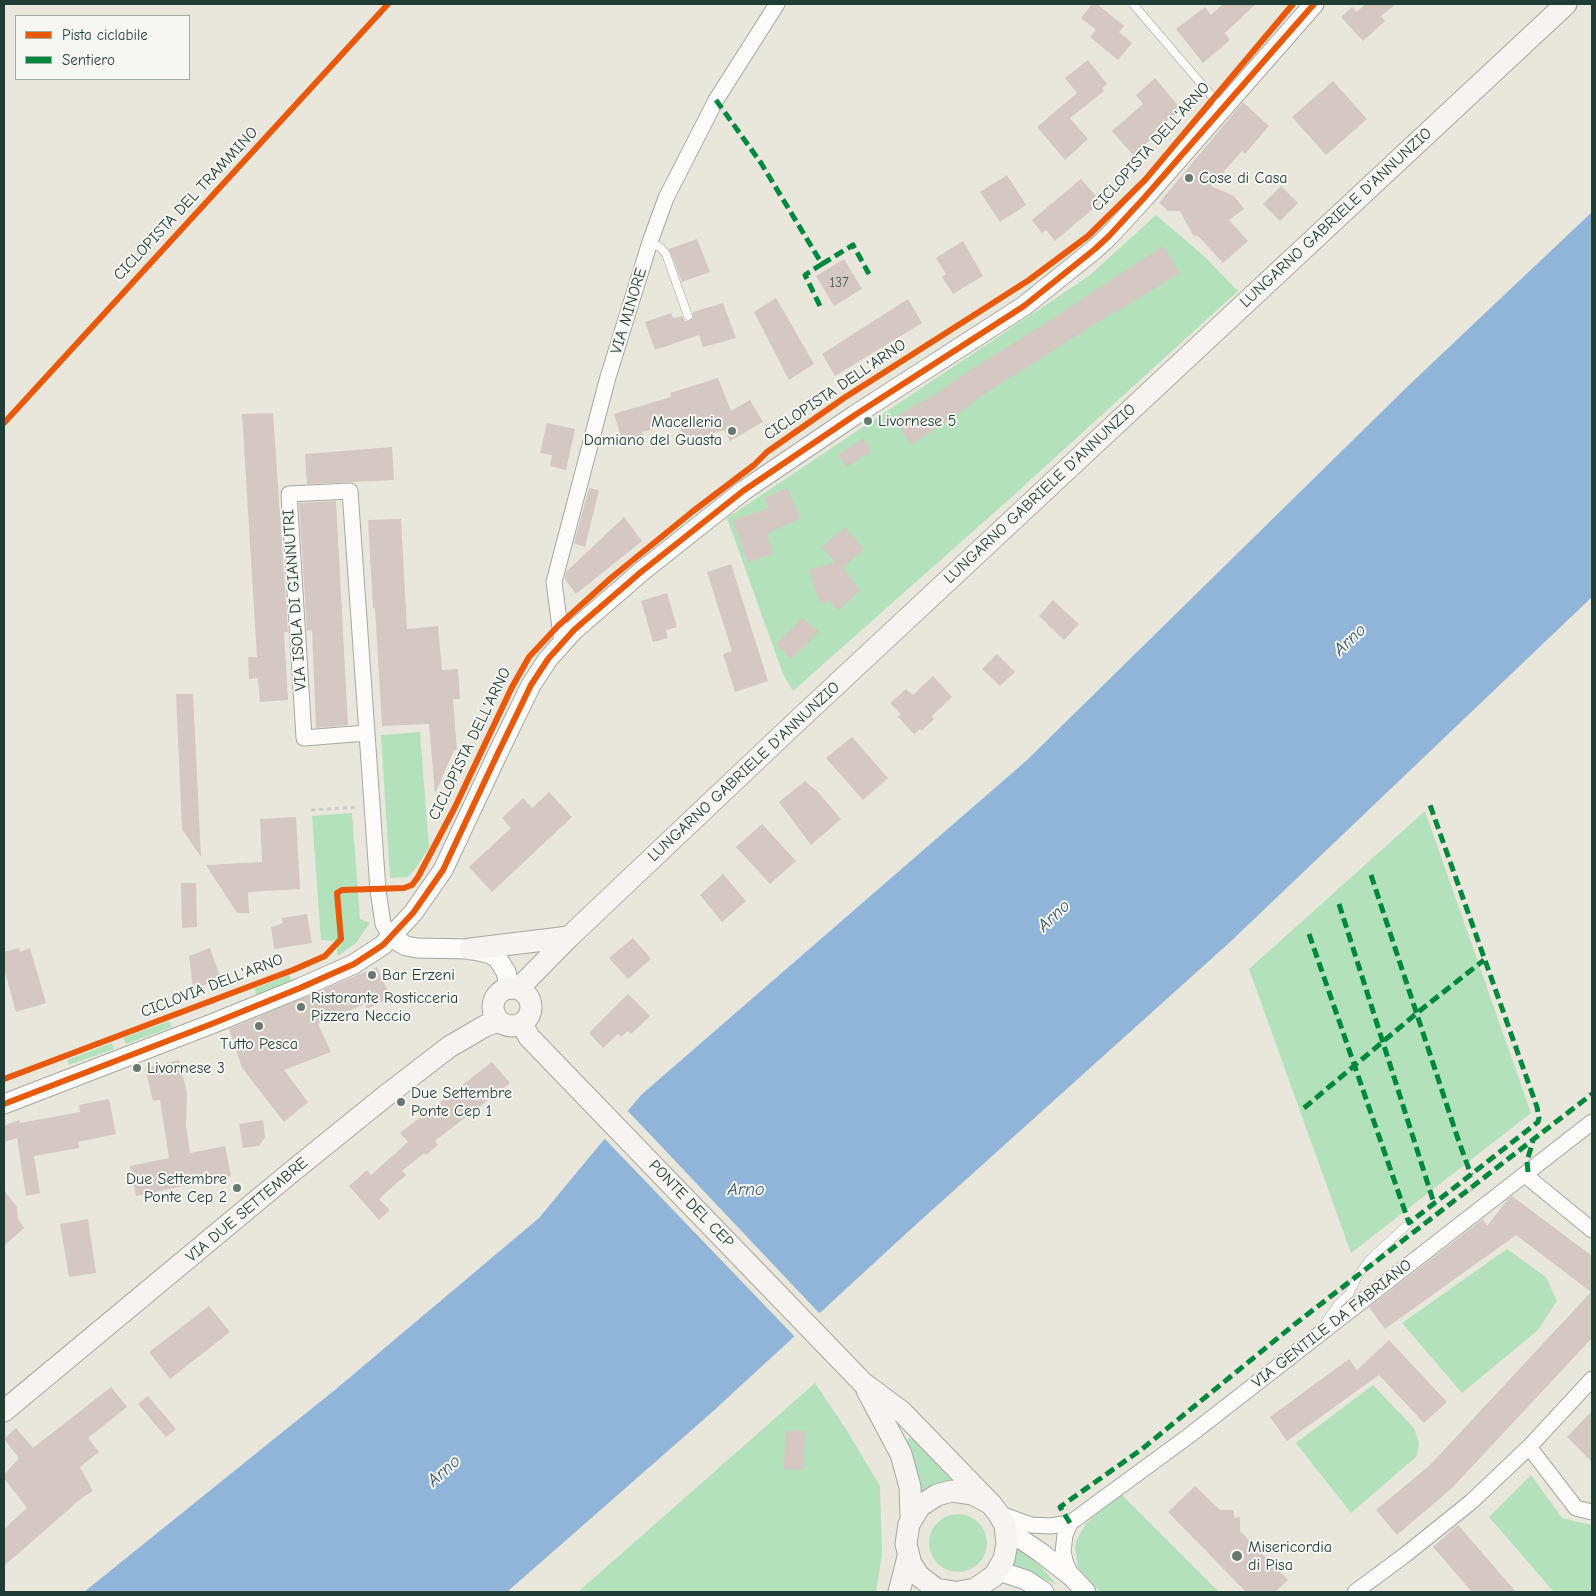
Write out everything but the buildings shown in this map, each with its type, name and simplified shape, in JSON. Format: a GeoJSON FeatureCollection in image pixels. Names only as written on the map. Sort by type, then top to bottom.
{"type":"FeatureCollection","features":[{"type":"Feature","properties":{"kind":"main road","name":"LUNGARNO GABRIELE D'ANNUNZIO"},"geometry":{"type":"LineString","coordinates":[[514,989],[793,725],[1566,4]]}},
{"type":"Feature","properties":{"kind":"main road"},"geometry":{"type":"LineString","coordinates":[[470,949],[569,937]]}},
{"type":"Feature","properties":{"kind":"main road"},"geometry":{"type":"LineString","coordinates":[[514,989],[528,997],[531,1009],[522,1024],[510,1026],[499,1021],[495,1014],[494,1004],[500,993],[514,989]]}},
{"type":"Feature","properties":{"kind":"main road","name":"VIA DUE SETTEMBRE"},"geometry":{"type":"LineString","coordinates":[[4,1411],[289,1174],[402,1083],[449,1047],[484,1026],[499,1021]]}},
{"type":"Feature","properties":{"kind":"main road","name":"PONTE DEL CEP"},"geometry":{"type":"LineString","coordinates":[[522,1024],[529,1037],[863,1383],[902,1412],[998,1515]]}},
{"type":"Feature","properties":{"kind":"main road","name":"PONTE DEL CEP"},"geometry":{"type":"LineString","coordinates":[[863,1383],[901,1454],[910,1487],[911,1518]]}},
{"type":"Feature","properties":{"kind":"main road"},"geometry":{"type":"LineString","coordinates":[[898,1592],[908,1557],[906,1537],[911,1518],[920,1506],[929,1499],[948,1492],[963,1491],[973,1494],[998,1515],[1007,1544],[1006,1552],[969,1589],[931,1586],[919,1576],[908,1557]]}},
{"type":"Feature","properties":{"kind":"street","name":"VIA MINORE"},"geometry":{"type":"LineString","coordinates":[[562,643],[554,582],[608,377],[650,242],[666,198],[716,100],[777,4]]}},
{"type":"Feature","properties":{"kind":"street"},"geometry":{"type":"LineString","coordinates":[[4,1104],[300,988],[354,964],[374,951],[413,913],[443,870],[524,698],[539,672],[562,643],[588,616],[743,491],[861,411],[1024,306],[1095,249],[1120,225],[1314,4]]}},
{"type":"Feature","properties":{"kind":"street","name":"VIA ISOLA DI GIANNUTRI"},"geometry":{"type":"LineString","coordinates":[[366,733],[304,738],[288,494],[350,491],[371,806],[380,906],[383,924],[390,937]]}},
{"type":"Feature","properties":{"kind":"street"},"geometry":{"type":"LineString","coordinates":[[390,937],[406,946],[416,948],[481,950],[495,956],[506,972],[514,989]]}},
{"type":"Feature","properties":{"kind":"street","name":"VIA GENTILE DA FABRIANO"},"geometry":{"type":"LineString","coordinates":[[998,1515],[1031,1525],[1050,1526],[1070,1523],[1190,1435],[1592,1122]]}},
{"type":"Feature","properties":{"kind":"street"},"geometry":{"type":"LineString","coordinates":[[1524,1175],[1592,1230]]}},
{"type":"Feature","properties":{"kind":"street"},"geometry":{"type":"LineString","coordinates":[[1355,1592],[1471,1502],[1529,1447],[1592,1379]]}},
{"type":"Feature","properties":{"kind":"street"},"geometry":{"type":"LineString","coordinates":[[1529,1447],[1576,1508],[1592,1512]]}},
{"type":"Feature","properties":{"kind":"street"},"geometry":{"type":"LineString","coordinates":[[998,1515],[1072,1577],[1086,1592]]}},
{"type":"Feature","properties":{"kind":"street"},"geometry":{"type":"LineString","coordinates":[[1070,1523],[1065,1535],[1063,1552],[1072,1577]]}},
{"type":"Feature","properties":{"kind":"street"},"geometry":{"type":"LineString","coordinates":[[969,1589],[1008,1574],[1026,1580],[1044,1592]]}},
{"type":"Feature","properties":{"kind":"lane"},"geometry":{"type":"LineString","coordinates":[[1133,4],[1222,108]]}},
{"type":"Feature","properties":{"kind":"lane"},"geometry":{"type":"LineString","coordinates":[[650,242],[661,248],[666,254],[688,316]]}},
{"type":"Feature","properties":{"kind":"lane"},"geometry":{"type":"LineString","coordinates":[[1314,1338],[1338,1304],[1348,1294],[1369,1260],[1409,1223]]}},
{"type":"Feature","properties":{"kind":"path"},"geometry":{"type":"LineString","coordinates":[[311,810],[371,806]]}},
{"type":"Feature","properties":{"kind":"green space"},"geometry":{"type":"Polygon","coordinates":[[[1156,215],[1204,256],[1238,291],[1005,503],[793,691],[783,674],[727,518],[1089,276],[1156,215]]]}},
{"type":"Feature","properties":{"kind":"green space"},"geometry":{"type":"Polygon","coordinates":[[[420,732],[429,848],[408,877],[390,878],[381,735],[420,732]]]}},
{"type":"Feature","properties":{"kind":"green space"},"geometry":{"type":"Polygon","coordinates":[[[1425,811],[1531,1113],[1351,1253],[1249,969],[1425,811]]]}},
{"type":"Feature","properties":{"kind":"green space"},"geometry":{"type":"Polygon","coordinates":[[[352,813],[360,919],[370,923],[356,943],[338,956],[335,941],[321,940],[312,816],[352,813]]]}},
{"type":"Feature","properties":{"kind":"green space"},"geometry":{"type":"Polygon","coordinates":[[[289,975],[292,981],[257,995],[254,989],[289,975]]]}},
{"type":"Feature","properties":{"kind":"green space"},"geometry":{"type":"Polygon","coordinates":[[[169,1021],[172,1027],[126,1044],[123,1038],[169,1021]]]}},
{"type":"Feature","properties":{"kind":"green space"},"geometry":{"type":"Polygon","coordinates":[[[112,1043],[114,1049],[69,1065],[67,1060],[112,1043]]]}},
{"type":"Feature","properties":{"kind":"green space"},"geometry":{"type":"Polygon","coordinates":[[[1507,1249],[1546,1277],[1557,1301],[1538,1330],[1462,1393],[1402,1323],[1507,1249]]]}},
{"type":"Feature","properties":{"kind":"green space"},"geometry":{"type":"Polygon","coordinates":[[[815,1383],[848,1432],[880,1486],[882,1555],[876,1592],[578,1592],[815,1383]]]}},
{"type":"Feature","properties":{"kind":"green space"},"geometry":{"type":"Polygon","coordinates":[[[1373,1385],[1414,1428],[1419,1443],[1418,1450],[1416,1457],[1351,1513],[1296,1443],[1373,1385]]]}},
{"type":"Feature","properties":{"kind":"green space"},"geometry":{"type":"Polygon","coordinates":[[[916,1434],[961,1485],[922,1499],[918,1478],[906,1440],[916,1434]]]}},
{"type":"Feature","properties":{"kind":"green space"},"geometry":{"type":"Polygon","coordinates":[[[1531,1475],[1562,1518],[1592,1525],[1592,1592],[1554,1592],[1489,1517],[1531,1475]]]}},
{"type":"Feature","properties":{"kind":"green space"},"geometry":{"type":"Polygon","coordinates":[[[1121,1494],[1219,1592],[1100,1592],[1078,1567],[1075,1548],[1076,1541],[1086,1523],[1121,1494]]]}},
{"type":"Feature","properties":{"kind":"green space"},"geometry":{"type":"Polygon","coordinates":[[[952,1514],[964,1514],[979,1522],[987,1537],[987,1549],[979,1564],[964,1572],[952,1572],[937,1564],[929,1549],[929,1537],[937,1522],[952,1514]]]}},
{"type":"Feature","properties":{"kind":"green space"},"geometry":{"type":"Polygon","coordinates":[[[1015,1547],[1038,1563],[1056,1584],[1011,1564],[1015,1547]]]}},
{"type":"Feature","properties":{"kind":"water","name":"Arno"},"geometry":{"type":"Polygon","coordinates":[[[1592,212],[1592,597],[1229,943],[910,1230],[710,1414],[507,1592],[84,1592],[336,1389],[539,1218],[641,1095],[1026,761],[1408,386],[1592,212]]]}},
{"type":"Feature","properties":{"kind":"pier"},"geometry":{"type":"Polygon","coordinates":[[[626,1109],[821,1315],[796,1338],[603,1137],[626,1109]]]}},
{"type":"Feature","properties":{"kind":"marked path"},"geometry":{"type":"LineString","coordinates":[[716,100],[761,163],[822,264],[805,275],[820,306]]}},
{"type":"Feature","properties":{"kind":"marked path"},"geometry":{"type":"LineString","coordinates":[[822,264],[853,245],[869,274]]}},
{"type":"Feature","properties":{"kind":"marked path"},"geometry":{"type":"LineString","coordinates":[[1309,934],[1409,1223],[1538,1122],[1539,1118],[1537,1107],[1430,805]]}},
{"type":"Feature","properties":{"kind":"marked path"},"geometry":{"type":"LineString","coordinates":[[1371,875],[1471,1175]]}},
{"type":"Feature","properties":{"kind":"marked path"},"geometry":{"type":"LineString","coordinates":[[1339,904],[1433,1200]]}},
{"type":"Feature","properties":{"kind":"marked path"},"geometry":{"type":"LineString","coordinates":[[1304,1108],[1417,1013],[1484,960]]}},
{"type":"Feature","properties":{"kind":"marked path"},"geometry":{"type":"LineString","coordinates":[[1070,1523],[1060,1507],[1142,1449],[1295,1324],[1592,1094]]}},
{"type":"Feature","properties":{"kind":"marked path"},"geometry":{"type":"LineString","coordinates":[[1528,1172],[1527,1161],[1533,1141]]}},
{"type":"Feature","properties":{"kind":"cycle path","name":"CICLOPISTA DEL TRAMMINO"},"geometry":{"type":"LineString","coordinates":[[4,423],[388,4]]}},
{"type":"Feature","properties":{"kind":"cycle path","name":"CICLOPISTA DELL'ARNO"},"geometry":{"type":"LineString","coordinates":[[4,1079],[293,970],[325,956],[341,939],[337,893],[342,890],[404,888],[412,885],[455,807],[512,687],[529,657],[558,626],[611,578],[692,512],[754,465],[767,452],[844,398],[1029,280],[1088,236],[1145,180],[1293,4]]}},
{"type":"Feature","properties":{"kind":"cycle path"},"geometry":{"type":"LineString","coordinates":[[4,1104],[300,988],[354,964],[383,945],[413,913],[443,870],[531,685],[548,659],[574,630],[641,572],[743,491],[855,415],[1024,306],[1095,249],[1144,198],[1314,4]]}},
{"type":"Feature","properties":{"kind":"place","name":"Cose di Casa"},"geometry":{"type":"Point","coordinates":[1189,178]}},
{"type":"Feature","properties":{"kind":"place","name":"Livornese 5"},"geometry":{"type":"Point","coordinates":[868,421]}},
{"type":"Feature","properties":{"kind":"place","name":"Macelleria Damiano del Guasta"},"geometry":{"type":"Point","coordinates":[732,431]}},
{"type":"Feature","properties":{"kind":"place","name":"Bar Erzeni"},"geometry":{"type":"Point","coordinates":[372,975]}},
{"type":"Feature","properties":{"kind":"place","name":"Ristorante Rosticceria Pizzera Neccio"},"geometry":{"type":"Point","coordinates":[301,1007]}},
{"type":"Feature","properties":{"kind":"place","name":"Tutto Pesca"},"geometry":{"type":"Point","coordinates":[259,1026]}},
{"type":"Feature","properties":{"kind":"place","name":"Livornese 3"},"geometry":{"type":"Point","coordinates":[137,1068]}},
{"type":"Feature","properties":{"kind":"place","name":"Due Settembre Ponte Cep 1"},"geometry":{"type":"Point","coordinates":[401,1102]}},
{"type":"Feature","properties":{"kind":"place","name":"Due Settembre Ponte Cep 2"},"geometry":{"type":"Point","coordinates":[237,1188]}},
{"type":"Feature","properties":{"kind":"place","name":"Misericordia di Pisa"},"geometry":{"type":"Point","coordinates":[1237,1556]}}]}
